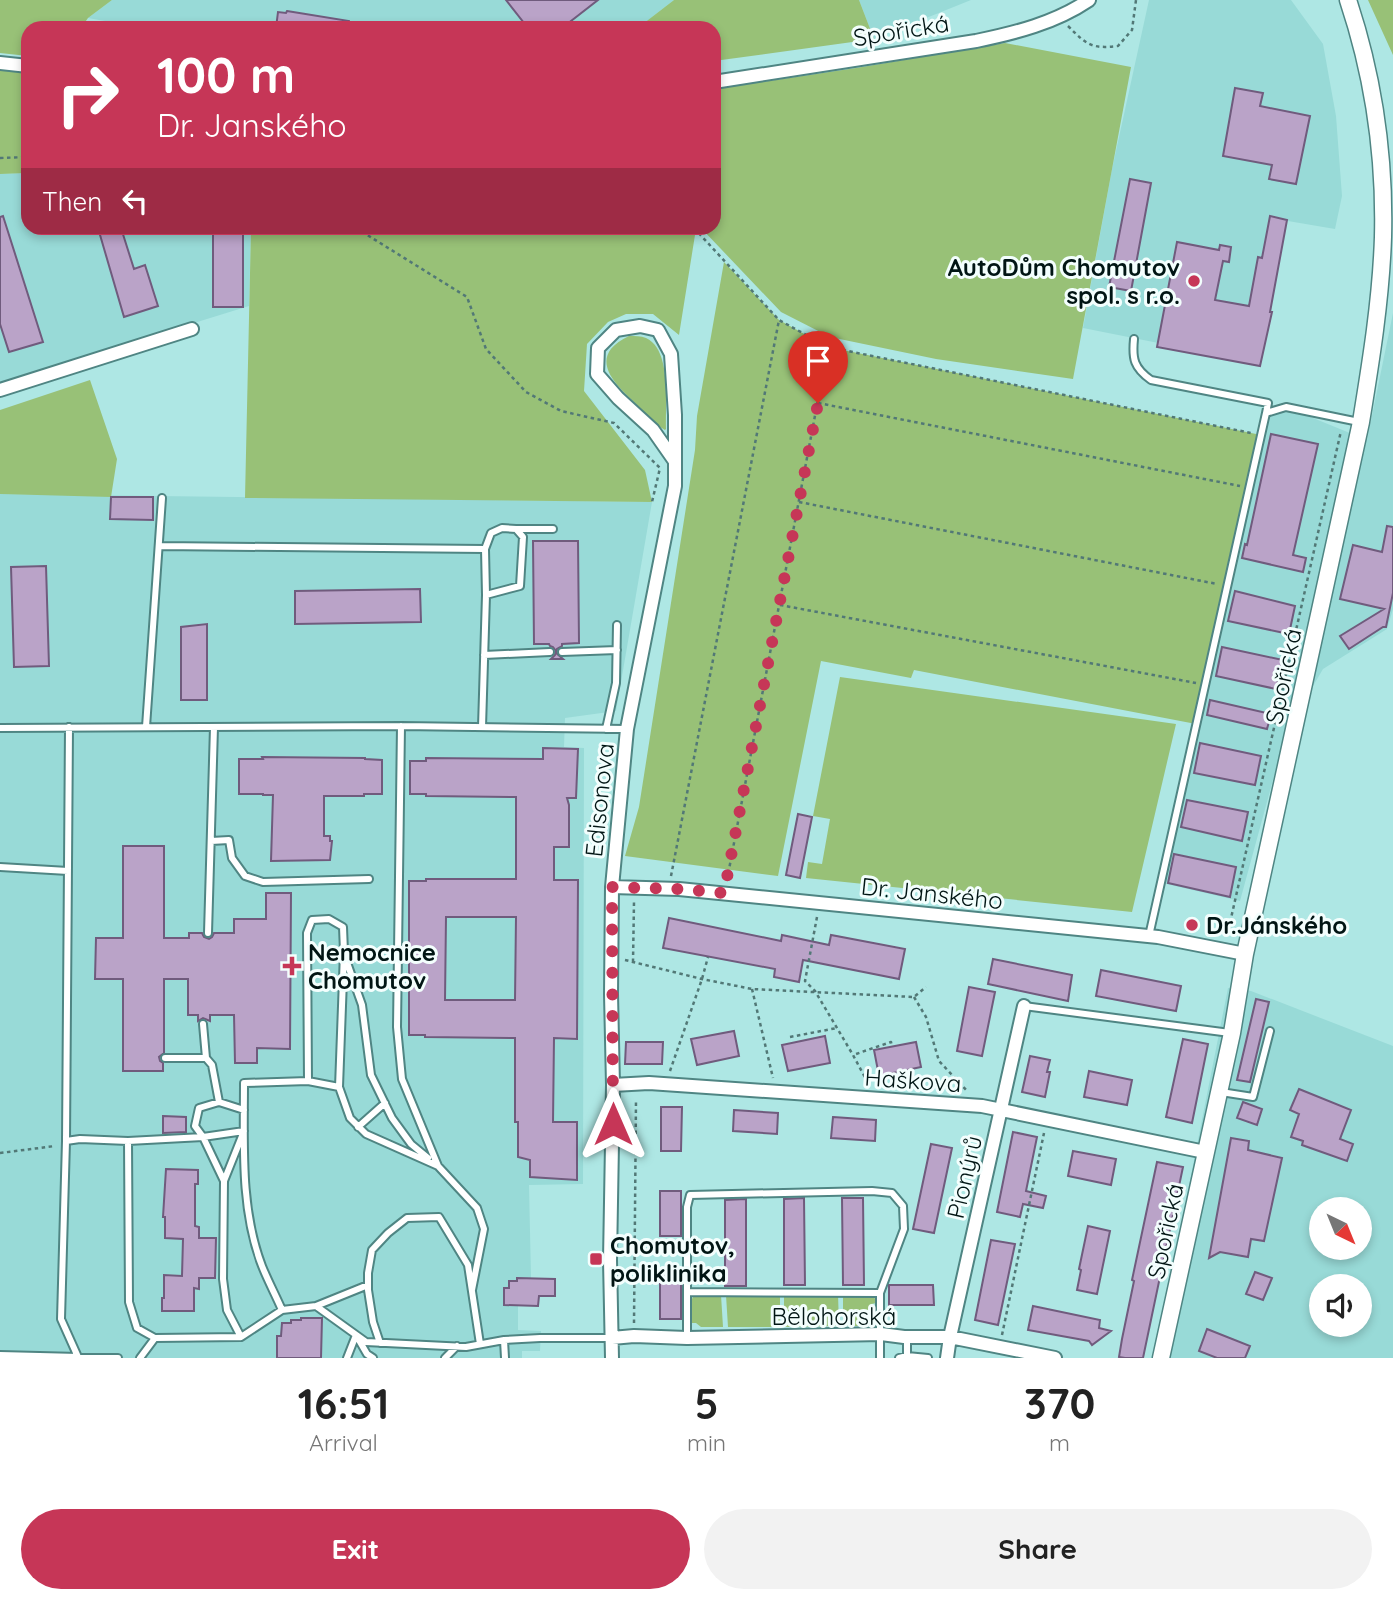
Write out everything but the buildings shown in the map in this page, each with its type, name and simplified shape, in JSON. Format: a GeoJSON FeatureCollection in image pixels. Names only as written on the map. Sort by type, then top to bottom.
{"type":"FeatureCollection","features":[{"type":"Feature","properties":{"kind":"street","name":"Spořická"},"geometry":{"type":"LineString","coordinates":[[721,81],[1015,33],[1060,17],[1089,0]]}},
{"type":"Feature","properties":{"kind":"street","name":"Spořická"},"geometry":{"type":"LineString","coordinates":[[1161,1358],[1232,1033],[1245,954],[1361,422],[1376,323],[1383,239],[1378,142],[1369,81],[1348,0]]}},
{"type":"Feature","properties":{"kind":"street"},"geometry":{"type":"LineString","coordinates":[[0,63],[21,65]]}},
{"type":"Feature","properties":{"kind":"street","name":"Edisonova"},"geometry":{"type":"LineString","coordinates":[[612,1358],[612,887],[627,729],[675,486],[675,415],[671,354],[658,330],[640,326],[616,330],[598,348],[597,374],[618,398],[653,430],[674,460]]}},
{"type":"Feature","properties":{"kind":"street"},"geometry":{"type":"LineString","coordinates":[[0,390],[192,329]]}},
{"type":"Feature","properties":{"kind":"street","name":"Dr. Janského"},"geometry":{"type":"LineString","coordinates":[[612,887],[724,893],[1149,936],[1245,954]]}},
{"type":"Feature","properties":{"kind":"street","name":"Pionýrů"},"geometry":{"type":"LineString","coordinates":[[947,1358],[1024,1006]]}},
{"type":"Feature","properties":{"kind":"street","name":"Haškova"},"geometry":{"type":"LineString","coordinates":[[613,1085],[649,1083],[982,1106],[1205,1152]]}},
{"type":"Feature","properties":{"kind":"street","name":"Bělohorská"},"geometry":{"type":"LineString","coordinates":[[612,1338],[881,1334],[950,1337],[1055,1358]]}},
{"type":"Feature","properties":{"kind":"lane"},"geometry":{"type":"LineString","coordinates":[[1134,339],[1132,354],[1135,364],[1141,373],[1151,380],[1268,403],[1149,936]]}},
{"type":"Feature","properties":{"kind":"lane"},"geometry":{"type":"LineString","coordinates":[[1266,413],[1286,407],[1361,422]]}},
{"type":"Feature","properties":{"kind":"lane"},"geometry":{"type":"LineString","coordinates":[[146,727],[162,498]]}},
{"type":"Feature","properties":{"kind":"lane"},"geometry":{"type":"LineString","coordinates":[[482,727],[485,549],[491,533],[502,528],[553,529]]}},
{"type":"Feature","properties":{"kind":"lane"},"geometry":{"type":"LineString","coordinates":[[486,595],[520,586],[523,537],[516,529]]}},
{"type":"Feature","properties":{"kind":"lane"},"geometry":{"type":"LineString","coordinates":[[159,546],[485,549]]}},
{"type":"Feature","properties":{"kind":"lane"},"geometry":{"type":"LineString","coordinates":[[606,729],[616,682],[617,625]]}},
{"type":"Feature","properties":{"kind":"lane"},"geometry":{"type":"LineString","coordinates":[[562,652],[617,650]]}},
{"type":"Feature","properties":{"kind":"lane"},"geometry":{"type":"LineString","coordinates":[[484,655],[550,652]]}},
{"type":"Feature","properties":{"kind":"lane"},"geometry":{"type":"LineString","coordinates":[[0,728],[401,726],[627,729]]}},
{"type":"Feature","properties":{"kind":"lane"},"geometry":{"type":"LineString","coordinates":[[401,726],[397,1027],[402,1079],[438,1166]]}},
{"type":"Feature","properties":{"kind":"lane"},"geometry":{"type":"LineString","coordinates":[[69,727],[66,1143],[61,1319],[78,1357]]}},
{"type":"Feature","properties":{"kind":"lane"},"geometry":{"type":"LineString","coordinates":[[208,933],[214,727]]}},
{"type":"Feature","properties":{"kind":"lane"},"geometry":{"type":"LineString","coordinates":[[211,841],[229,840],[232,858],[245,876],[262,882],[369,879]]}},
{"type":"Feature","properties":{"kind":"lane"},"geometry":{"type":"LineString","coordinates":[[0,867],[68,871]]}},
{"type":"Feature","properties":{"kind":"lane"},"geometry":{"type":"LineString","coordinates":[[308,1082],[307,933],[312,920],[330,919],[343,927],[339,1087],[349,1118],[366,1134],[438,1166]]}},
{"type":"Feature","properties":{"kind":"lane"},"geometry":{"type":"LineString","coordinates":[[344,951],[362,1005],[371,1075],[392,1118],[411,1144],[438,1166],[477,1208],[484,1229],[472,1290]]}},
{"type":"Feature","properties":{"kind":"lane"},"geometry":{"type":"LineString","coordinates":[[1024,1006],[1232,1033]]}},
{"type":"Feature","properties":{"kind":"lane"},"geometry":{"type":"LineString","coordinates":[[203,1024],[206,1058],[212,1065],[219,1102]]}},
{"type":"Feature","properties":{"kind":"lane"},"geometry":{"type":"LineString","coordinates":[[1219,1091],[1253,1097],[1270,1031]]}},
{"type":"Feature","properties":{"kind":"lane"},"geometry":{"type":"LineString","coordinates":[[165,1058],[206,1058]]}},
{"type":"Feature","properties":{"kind":"lane"},"geometry":{"type":"LineString","coordinates":[[282,1310],[261,1265],[248,1211],[244,1083],[308,1082],[339,1087]]}},
{"type":"Feature","properties":{"kind":"lane"},"geometry":{"type":"LineString","coordinates":[[224,1181],[195,1126],[199,1108],[219,1102],[244,1110]]}},
{"type":"Feature","properties":{"kind":"lane"},"geometry":{"type":"LineString","coordinates":[[358,1127],[385,1104]]}},
{"type":"Feature","properties":{"kind":"lane"},"geometry":{"type":"LineString","coordinates":[[66,1143],[80,1139],[203,1137],[244,1131]]}},
{"type":"Feature","properties":{"kind":"lane"},"geometry":{"type":"LineString","coordinates":[[241,1337],[227,1310],[223,1279],[224,1181],[244,1131]]}},
{"type":"Feature","properties":{"kind":"lane"},"geometry":{"type":"LineString","coordinates":[[128,1140],[129,1302],[137,1328],[155,1338],[241,1337],[282,1310],[316,1306],[368,1285]]}},
{"type":"Feature","properties":{"kind":"lane"},"geometry":{"type":"LineString","coordinates":[[687,1338],[687,1207],[690,1195],[872,1191],[892,1193],[903,1206],[904,1229],[880,1293],[880,1358]]}},
{"type":"Feature","properties":{"kind":"lane"},"geometry":{"type":"LineString","coordinates":[[380,1343],[373,1322],[368,1285],[372,1250],[407,1218],[439,1217],[468,1265],[480,1344]]}},
{"type":"Feature","properties":{"kind":"lane"},"geometry":{"type":"LineString","coordinates":[[687,1292],[880,1293]]}},
{"type":"Feature","properties":{"kind":"lane"},"geometry":{"type":"LineString","coordinates":[[316,1306],[366,1342],[466,1347],[504,1340],[612,1338]]}},
{"type":"Feature","properties":{"kind":"lane"},"geometry":{"type":"LineString","coordinates":[[347,1358],[356,1335]]}},
{"type":"Feature","properties":{"kind":"lane"},"geometry":{"type":"LineString","coordinates":[[356,1335],[367,1354],[373,1358]]}},
{"type":"Feature","properties":{"kind":"lane"},"geometry":{"type":"LineString","coordinates":[[907,1337],[903,1357],[928,1358]]}},
{"type":"Feature","properties":{"kind":"lane"},"geometry":{"type":"LineString","coordinates":[[141,1358],[155,1338]]}},
{"type":"Feature","properties":{"kind":"lane"},"geometry":{"type":"LineString","coordinates":[[504,1340],[505,1358]]}},
{"type":"Feature","properties":{"kind":"lane"},"geometry":{"type":"LineString","coordinates":[[0,1345],[3,1355],[118,1358]]}},
{"type":"Feature","properties":{"kind":"lane"},"geometry":{"type":"LineString","coordinates":[[444,1358],[457,1346]]}},
{"type":"Feature","properties":{"kind":"path"},"geometry":{"type":"LineString","coordinates":[[1060,17],[1083,40],[1099,48],[1118,46],[1132,30],[1136,0]]}},
{"type":"Feature","properties":{"kind":"path"},"geometry":{"type":"LineString","coordinates":[[0,158],[21,157]]}},
{"type":"Feature","properties":{"kind":"path"},"geometry":{"type":"LineString","coordinates":[[367,235],[467,297],[486,349],[526,392],[561,411],[614,423],[660,468],[652,502]]}},
{"type":"Feature","properties":{"kind":"path"},"geometry":{"type":"LineString","coordinates":[[700,235],[779,320],[828,347],[1261,435]]}},
{"type":"Feature","properties":{"kind":"path"},"geometry":{"type":"LineString","coordinates":[[669,888],[779,320]]}},
{"type":"Feature","properties":{"kind":"path"},"geometry":{"type":"LineString","coordinates":[[724,893],[828,347]]}},
{"type":"Feature","properties":{"kind":"path"},"geometry":{"type":"LineString","coordinates":[[818,403],[1249,488]]}},
{"type":"Feature","properties":{"kind":"path"},"geometry":{"type":"LineString","coordinates":[[1224,950],[1344,419]]}},
{"type":"Feature","properties":{"kind":"path"},"geometry":{"type":"LineString","coordinates":[[799,502],[1227,586]]}},
{"type":"Feature","properties":{"kind":"path"},"geometry":{"type":"LineString","coordinates":[[779,605],[1205,685]]}},
{"type":"Feature","properties":{"kind":"path"},"geometry":{"type":"LineString","coordinates":[[633,962],[634,902]]}},
{"type":"Feature","properties":{"kind":"path"},"geometry":{"type":"LineString","coordinates":[[820,903],[805,981],[815,991],[876,1099]]}},
{"type":"Feature","properties":{"kind":"path"},"geometry":{"type":"LineString","coordinates":[[612,956],[752,989],[914,997],[926,987]]}},
{"type":"Feature","properties":{"kind":"path"},"geometry":{"type":"LineString","coordinates":[[666,1084],[708,957]]}},
{"type":"Feature","properties":{"kind":"path"},"geometry":{"type":"LineString","coordinates":[[752,989],[776,1092]]}},
{"type":"Feature","properties":{"kind":"path"},"geometry":{"type":"LineString","coordinates":[[914,997],[926,1017],[939,1061],[982,1106]]}},
{"type":"Feature","properties":{"kind":"path"},"geometry":{"type":"LineString","coordinates":[[790,1037],[837,1028]]}},
{"type":"Feature","properties":{"kind":"path"},"geometry":{"type":"LineString","coordinates":[[853,1055],[891,1042],[892,1046]]}},
{"type":"Feature","properties":{"kind":"path"},"geometry":{"type":"LineString","coordinates":[[634,1336],[636,1098]]}},
{"type":"Feature","properties":{"kind":"path"},"geometry":{"type":"LineString","coordinates":[[1000,1346],[1046,1119]]}},
{"type":"Feature","properties":{"kind":"path"},"geometry":{"type":"LineString","coordinates":[[0,1153],[66,1143]]}},
{"type":"Feature","properties":{"kind":"shaded area"},"geometry":{"type":"Polygon","coordinates":[[[112,0],[674,0],[647,21],[105,21],[88,18],[112,0]]]}},
{"type":"Feature","properties":{"kind":"shaded area"},"geometry":{"type":"Polygon","coordinates":[[[859,0],[971,0],[874,39],[859,0]]]}},
{"type":"Feature","properties":{"kind":"shaded area"},"geometry":{"type":"Polygon","coordinates":[[[1149,0],[1291,0],[1323,44],[1336,116],[1342,196],[1335,229],[1282,220],[1254,362],[1083,328],[1112,169],[1149,0]]]}},
{"type":"Feature","properties":{"kind":"shaded area"},"geometry":{"type":"Polygon","coordinates":[[[21,173],[21,235],[251,235],[249,306],[0,383],[0,174],[21,173]]]}},
{"type":"Feature","properties":{"kind":"shaded area"},"geometry":{"type":"Polygon","coordinates":[[[1393,313],[1393,609],[1387,629],[1323,669],[1286,732],[1240,901],[1158,882],[1266,413],[1286,407],[1367,440],[1393,313]]]}},
{"type":"Feature","properties":{"kind":"shaded area","name":"Nemocnice Chomutov"},"geometry":{"type":"Polygon","coordinates":[[[0,494],[652,502],[616,711],[565,718],[564,747],[584,748],[583,1184],[529,1185],[531,1278],[509,1281],[509,1288],[518,1305],[518,1330],[541,1331],[540,1351],[522,1351],[522,1358],[0,1358],[0,494]]]}},
{"type":"Feature","properties":{"kind":"shaded area"},"geometry":{"type":"Polygon","coordinates":[[[1228,988],[1251,991],[1393,1046],[1393,1358],[1155,1358],[1228,988]]]}},
{"type":"Feature","properties":{"kind":"green space"},"geometry":{"type":"Polygon","coordinates":[[[0,0],[112,0],[86,21],[21,21],[21,55],[0,53],[0,0]]]}},
{"type":"Feature","properties":{"kind":"green space"},"geometry":{"type":"Polygon","coordinates":[[[674,0],[859,0],[874,39],[721,60],[721,21],[647,21],[674,0]]]}},
{"type":"Feature","properties":{"kind":"green space"},"geometry":{"type":"Polygon","coordinates":[[[1368,0],[1393,0],[1393,55],[1368,0]]]}},
{"type":"Feature","properties":{"kind":"green space"},"geometry":{"type":"Polygon","coordinates":[[[1005,43],[1131,67],[1073,379],[936,359],[830,337],[781,312],[708,235],[721,235],[721,88],[1005,43]]]}},
{"type":"Feature","properties":{"kind":"green space"},"geometry":{"type":"Polygon","coordinates":[[[0,70],[21,72],[21,173],[0,174],[0,70]]]}},
{"type":"Feature","properties":{"kind":"green space"},"geometry":{"type":"Polygon","coordinates":[[[251,235],[695,235],[679,335],[653,314],[626,314],[608,322],[587,344],[584,391],[645,470],[652,502],[245,498],[251,235]]]}},
{"type":"Feature","properties":{"kind":"green space"},"geometry":{"type":"Polygon","coordinates":[[[724,262],[779,320],[828,347],[1261,435],[1196,724],[914,670],[911,678],[821,661],[778,876],[625,856],[639,807],[695,450],[697,416],[724,262]]]}},
{"type":"Feature","properties":{"kind":"green space"},"geometry":{"type":"Polygon","coordinates":[[[629,336],[646,338],[660,354],[666,392],[665,430],[653,422],[619,387],[608,369],[606,361],[609,352],[629,336]]]}},
{"type":"Feature","properties":{"kind":"green space"},"geometry":{"type":"Polygon","coordinates":[[[90,380],[117,459],[111,497],[0,494],[0,410],[90,380]]]}},
{"type":"Feature","properties":{"kind":"green space"},"geometry":{"type":"Polygon","coordinates":[[[840,677],[1176,724],[1132,912],[806,878],[808,862],[822,864],[830,819],[813,816],[840,677]]]}},
{"type":"Feature","properties":{"kind":"green space"},"geometry":{"type":"Polygon","coordinates":[[[838,1294],[839,1326],[784,1327],[784,1295],[838,1294]]]}},
{"type":"Feature","properties":{"kind":"green space"},"geometry":{"type":"Polygon","coordinates":[[[843,1294],[870,1294],[874,1297],[877,1303],[871,1304],[870,1326],[843,1326],[843,1294]]]}},
{"type":"Feature","properties":{"kind":"green space"},"geometry":{"type":"Polygon","coordinates":[[[699,1295],[721,1295],[723,1327],[701,1327],[691,1323],[691,1301],[699,1295]]]}},
{"type":"Feature","properties":{"kind":"green space"},"geometry":{"type":"Polygon","coordinates":[[[726,1295],[780,1295],[780,1327],[728,1327],[726,1295]]]}},
{"type":"Feature","properties":{"kind":"place","name":"AutoDům Chomutov spol. s r.o."},"geometry":{"type":"Point","coordinates":[1194,281]}},
{"type":"Feature","properties":{"kind":"place","name":"Dr.Jánského"},"geometry":{"type":"Point","coordinates":[1192,925]}},
{"type":"Feature","properties":{"kind":"place","name":"Nemocnice Chomutov"},"geometry":{"type":"Point","coordinates":[292,966]}},
{"type":"Feature","properties":{"kind":"place","name":"Chomutov, poliklinika"},"geometry":{"type":"Point","coordinates":[596,1259]}},
{"type":"Feature","properties":{"kind":"route"},"geometry":{"type":"LineString","coordinates":[[613,1124],[612,887],[724,893],[818,403]]}}]}
